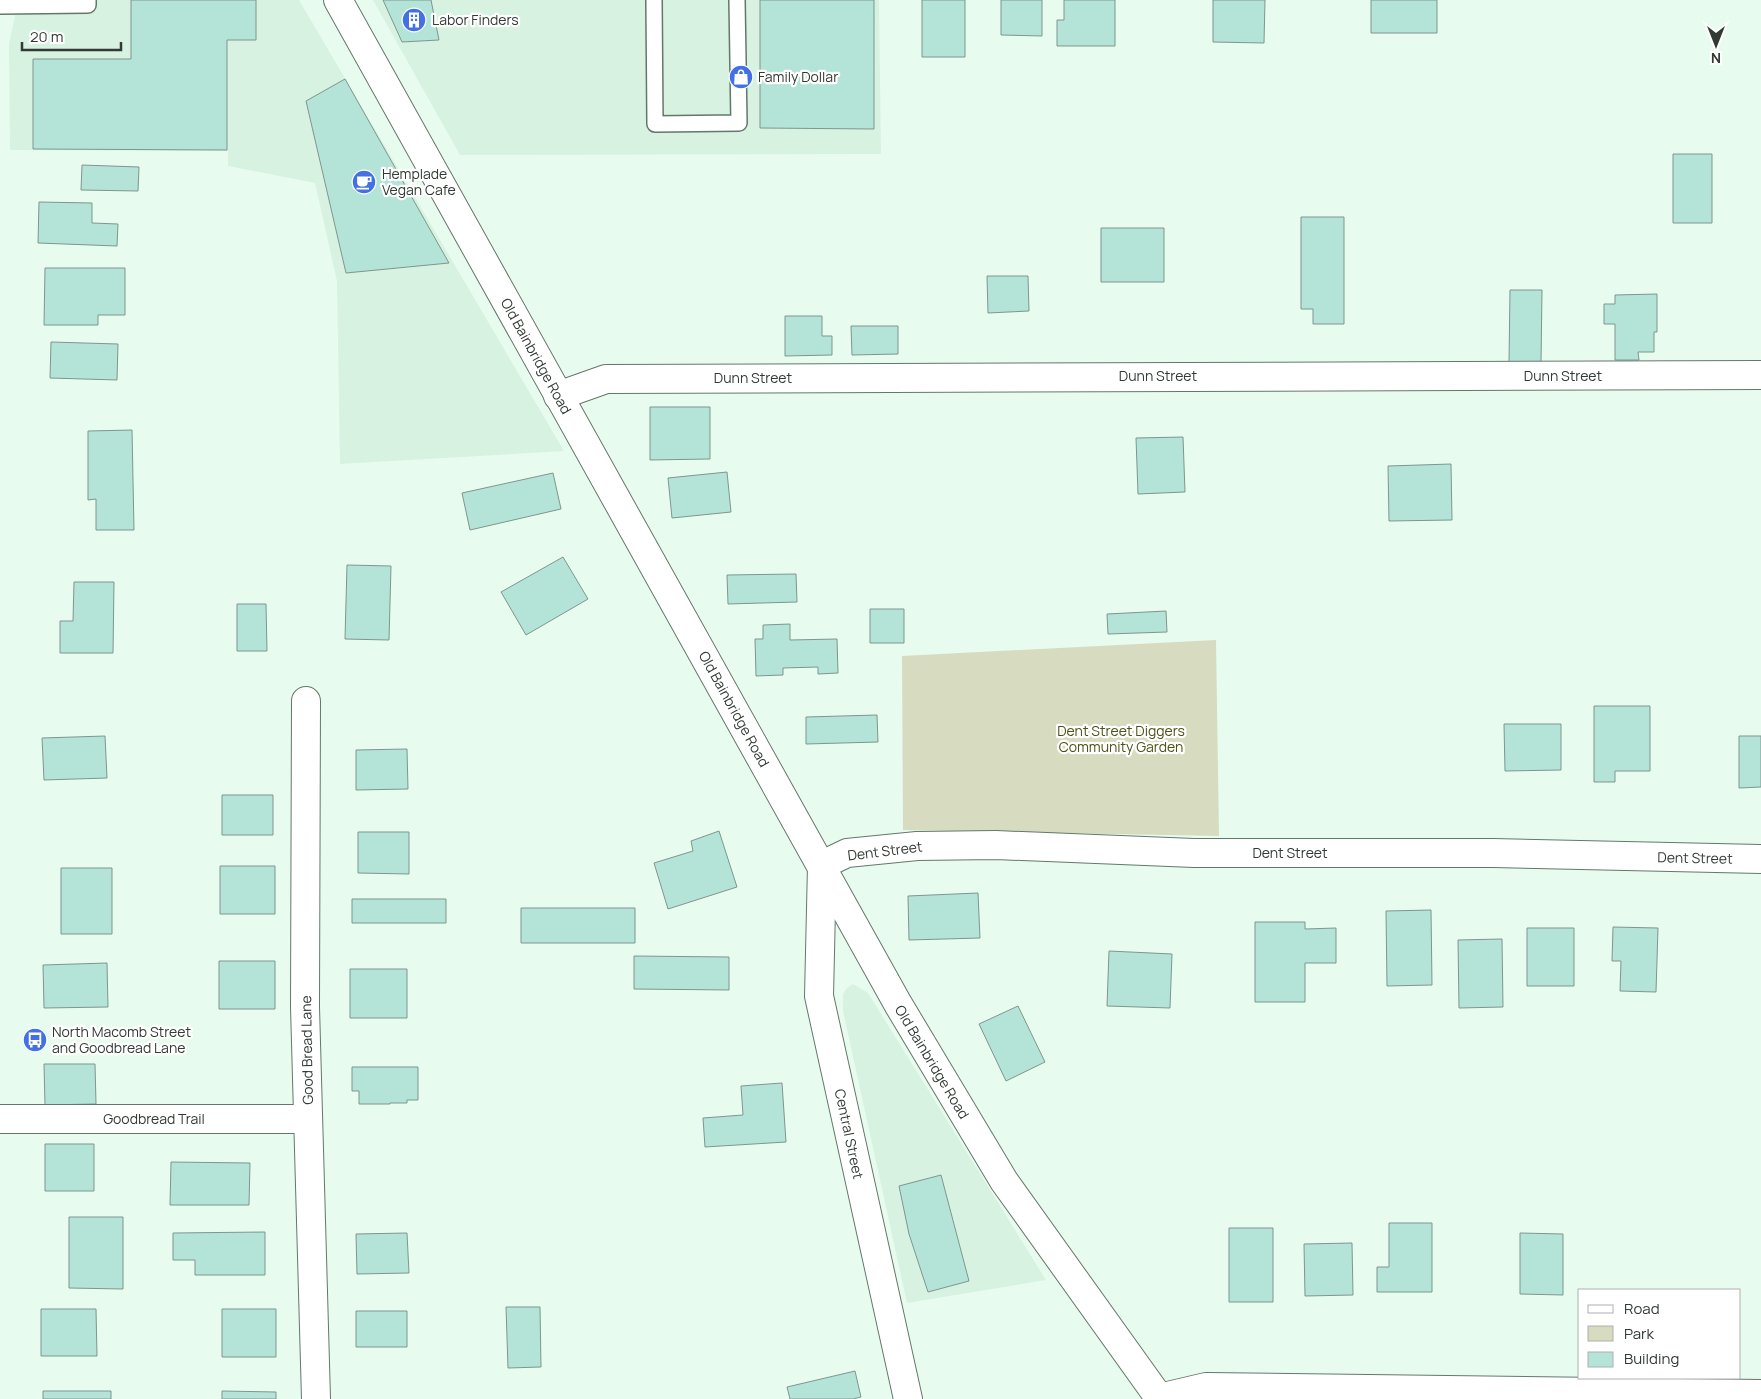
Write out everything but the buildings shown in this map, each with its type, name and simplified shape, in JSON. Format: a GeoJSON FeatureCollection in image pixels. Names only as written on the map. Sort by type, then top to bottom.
{"type":"FeatureCollection","features":[{"type":"Feature","properties":{"kind":"street","name":"Old Bainbridge Road"},"geometry":{"type":"LineString","coordinates":[[338,0],[898,1004],[1004,1181],[1160,1399]]}},
{"type":"Feature","properties":{"kind":"street","name":"Dunn Street"},"geometry":{"type":"LineString","coordinates":[[558,396],[606,379],[1761,376]]}},
{"type":"Feature","properties":{"kind":"street","name":"Good Bread Lane"},"geometry":{"type":"LineString","coordinates":[[306,701],[305,1007],[316,1399]]}},
{"type":"Feature","properties":{"kind":"street","name":"Dent Street"},"geometry":{"type":"LineString","coordinates":[[822,865],[847,853],[937,845],[996,845],[1194,853],[1493,853],[1761,859]]}},
{"type":"Feature","properties":{"kind":"street","name":"Central Street"},"geometry":{"type":"LineString","coordinates":[[822,865],[819,996],[908,1399]]}},
{"type":"Feature","properties":{"kind":"street","name":"Goodbread Trail"},"geometry":{"type":"LineString","coordinates":[[0,1119],[308,1119]]}},
{"type":"Feature","properties":{"kind":"street"},"geometry":{"type":"LineString","coordinates":[[1160,1399],[1206,1387],[1761,1394]]}},
{"type":"Feature","properties":{"kind":"lane"},"geometry":{"type":"LineString","coordinates":[[0,6],[88,5],[88,0]]}},
{"type":"Feature","properties":{"kind":"lane"},"geometry":{"type":"LineString","coordinates":[[654,0],[655,124],[738,123],[737,0]]}},
{"type":"Feature","properties":{"kind":"shaded area"},"geometry":{"type":"Polygon","coordinates":[[[21,0],[299,0],[564,451],[340,464],[337,281],[315,183],[228,166],[228,151],[10,150],[9,44],[15,16],[21,0]]]}},
{"type":"Feature","properties":{"kind":"shaded area"},"geometry":{"type":"Polygon","coordinates":[[[373,0],[879,0],[881,154],[460,155],[373,0]]]}},
{"type":"Feature","properties":{"kind":"shaded area"},"geometry":{"type":"Polygon","coordinates":[[[853,984],[868,993],[1046,1280],[907,1303],[843,1011],[843,994],[853,984]]]}},
{"type":"Feature","properties":{"kind":"green space","name":"Dent Street Diggers Community Garden"},"geometry":{"type":"Polygon","coordinates":[[[1216,640],[1219,836],[903,830],[902,656],[1216,640]]]}},
{"type":"Feature","properties":{"kind":"place","name":"Labor Finders"},"geometry":{"type":"Point","coordinates":[414,20]}},
{"type":"Feature","properties":{"kind":"place","name":"Family Dollar"},"geometry":{"type":"Point","coordinates":[741,77]}},
{"type":"Feature","properties":{"kind":"place","name":"Hemplade Vegan Cafe"},"geometry":{"type":"Point","coordinates":[364,182]}},
{"type":"Feature","properties":{"kind":"place","name":"North Macomb Street and Goodbread Lane"},"geometry":{"type":"Point","coordinates":[35,1040]}}]}
